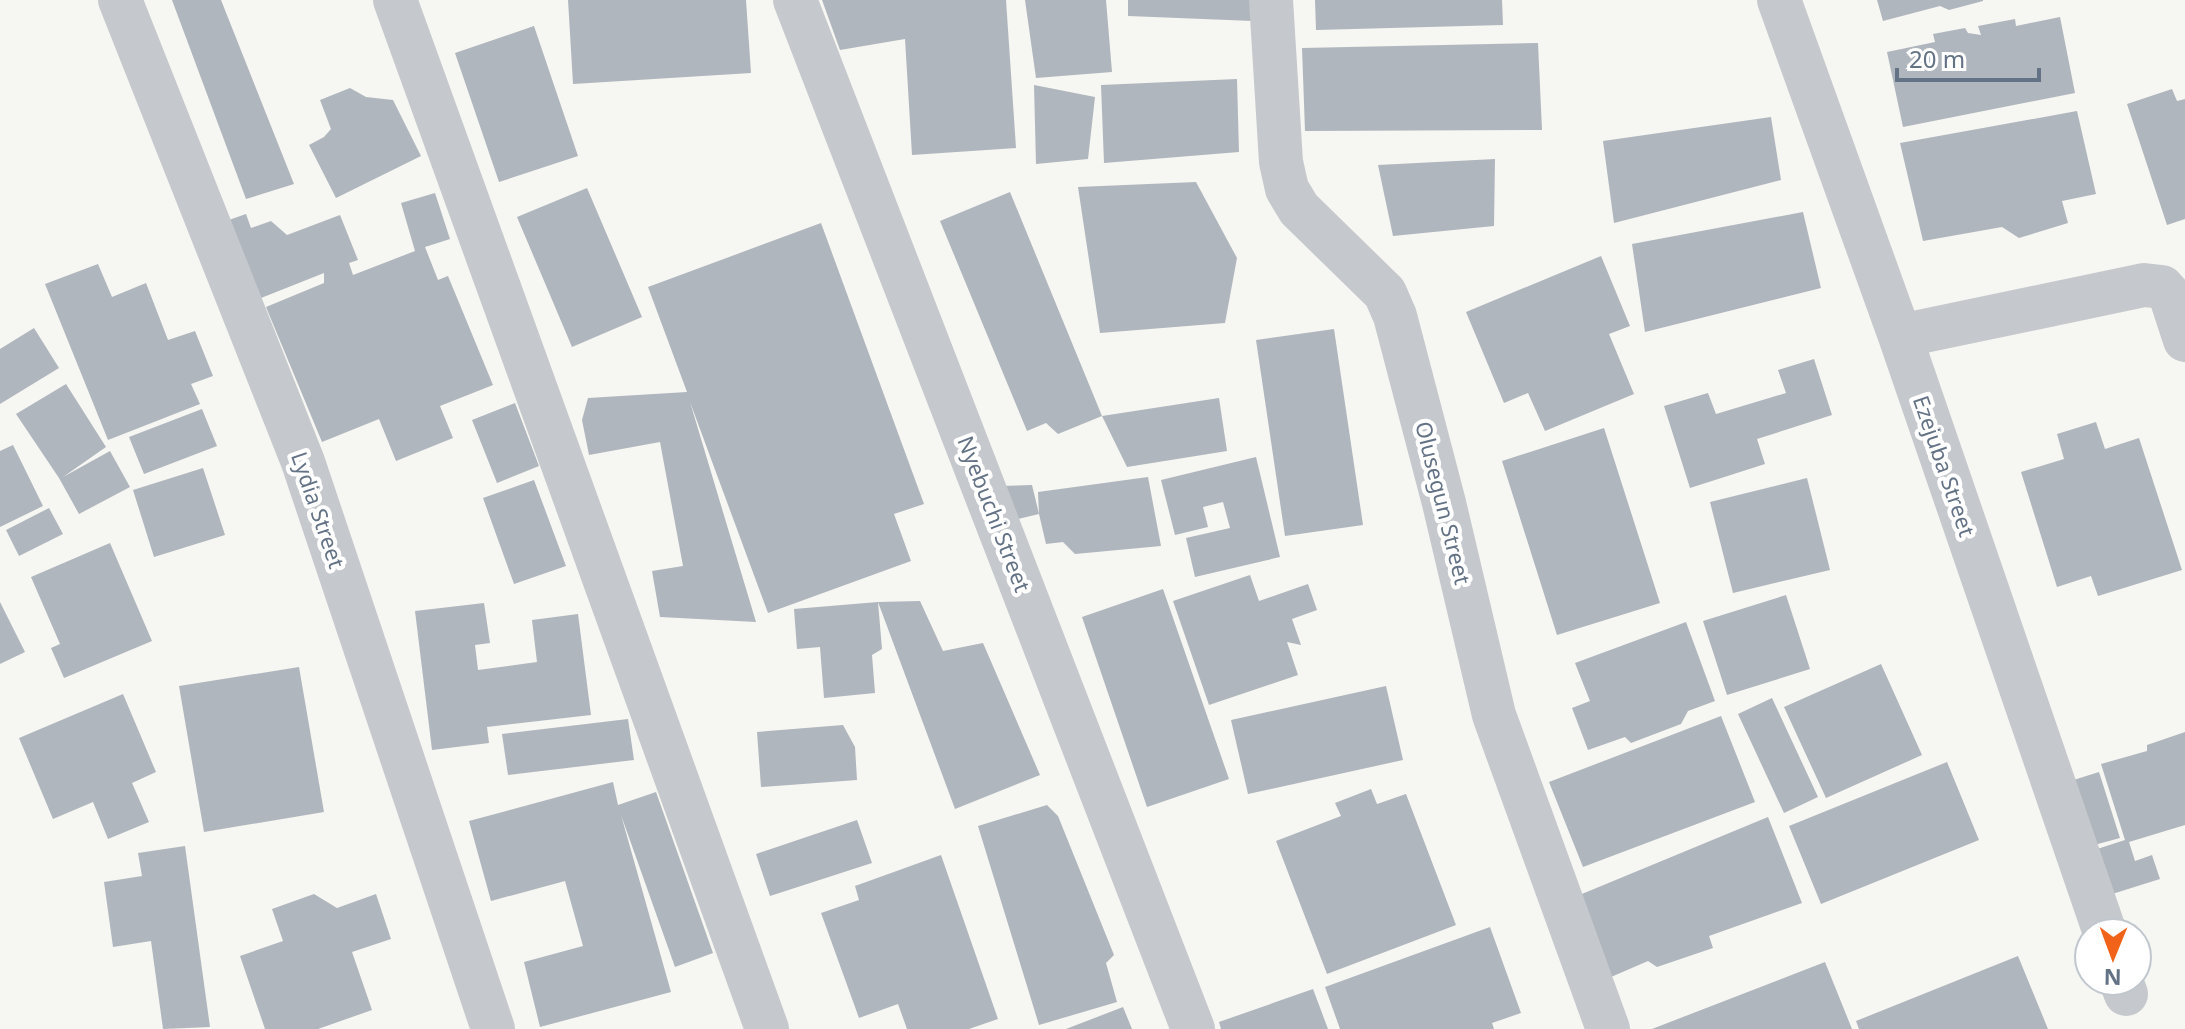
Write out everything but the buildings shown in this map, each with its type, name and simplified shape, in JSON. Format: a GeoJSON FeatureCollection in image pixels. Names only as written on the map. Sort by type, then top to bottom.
{"type":"FeatureCollection","features":[{"type":"Feature","properties":{"kind":"street","name":"Lydia Street"},"geometry":{"type":"LineString","coordinates":[[120,0],[303,462],[493,1029]]}},
{"type":"Feature","properties":{"kind":"street"},"geometry":{"type":"LineString","coordinates":[[395,0],[767,1029]]}},
{"type":"Feature","properties":{"kind":"street","name":"Nyebuchi Street"},"geometry":{"type":"LineString","coordinates":[[795,0],[1193,1029]]}},
{"type":"Feature","properties":{"kind":"street","name":"Olusegun Street"},"geometry":{"type":"LineString","coordinates":[[1271,0],[1281,162],[1287,189],[1299,209],[1385,293],[1395,316],[1444,503],[1494,715],[1608,1029]]}},
{"type":"Feature","properties":{"kind":"street","name":"Ezejuba Street"},"geometry":{"type":"LineString","coordinates":[[1779,0],[1900,336],[2100,917]]}},
{"type":"Feature","properties":{"kind":"street"},"geometry":{"type":"LineString","coordinates":[[1900,336],[2144,285],[2162,287],[2171,297],[2185,340]]}}]}
